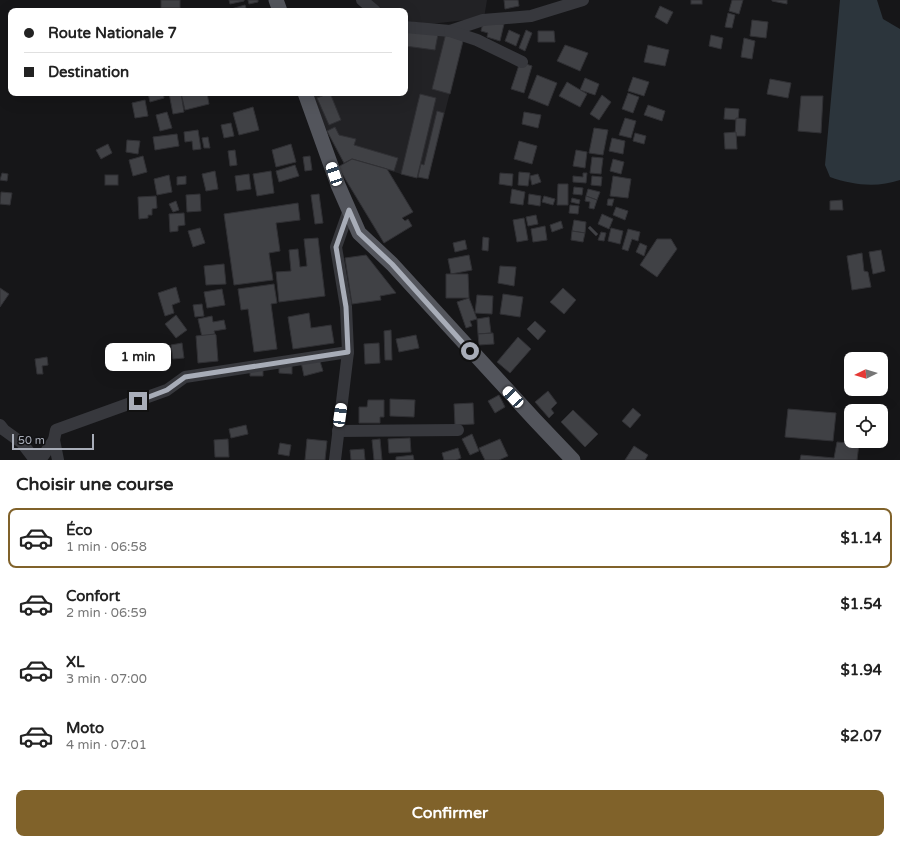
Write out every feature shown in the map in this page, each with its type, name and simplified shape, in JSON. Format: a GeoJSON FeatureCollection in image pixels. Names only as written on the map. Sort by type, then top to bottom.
{"type":"FeatureCollection","features":[{"type":"Feature","properties":{"kind":"main road"},"geometry":{"type":"LineString","coordinates":[[306,96],[338,185],[359,233],[392,264],[524,409],[573,460]]}},
{"type":"Feature","properties":{"kind":"street"},"geometry":{"type":"LineString","coordinates":[[362,0],[371,8]]}},
{"type":"Feature","properties":{"kind":"street"},"geometry":{"type":"LineString","coordinates":[[450,31],[483,20],[531,16],[583,0]]}},
{"type":"Feature","properties":{"kind":"street"},"geometry":{"type":"LineString","coordinates":[[408,27],[450,31],[477,40],[522,62]]}},
{"type":"Feature","properties":{"kind":"street"},"geometry":{"type":"LineString","coordinates":[[336,460],[338,431],[348,352],[346,307],[336,247],[349,210]]}},
{"type":"Feature","properties":{"kind":"street"},"geometry":{"type":"LineString","coordinates":[[58,460],[54,440],[56,430],[167,390],[185,377],[348,352]]}},
{"type":"Feature","properties":{"kind":"street"},"geometry":{"type":"LineString","coordinates":[[0,425],[4,430],[22,443],[32,456],[43,456],[54,440]]}},
{"type":"Feature","properties":{"kind":"street"},"geometry":{"type":"LineString","coordinates":[[338,431],[458,430]]}},
{"type":"Feature","properties":{"kind":"shaded area"},"geometry":{"type":"Polygon","coordinates":[[[369,0],[487,0],[484,18],[430,24],[408,21],[408,8],[378,8],[369,0]]]}},
{"type":"Feature","properties":{"kind":"shaded area"},"geometry":{"type":"Polygon","coordinates":[[[840,0],[877,0],[883,19],[900,29],[900,180],[874,185],[856,184],[830,177],[825,165],[840,0]]]}},
{"type":"Feature","properties":{"kind":"shaded area"},"geometry":{"type":"Polygon","coordinates":[[[408,29],[464,37],[428,179],[401,174],[352,159],[344,163],[327,131],[312,96],[408,96],[408,29]]]}},
{"type":"Feature","properties":{"kind":"building"},"geometry":{"type":"Polygon","coordinates":[[[161,0],[180,0],[180,8],[161,8],[161,0]]]}},
{"type":"Feature","properties":{"kind":"building"},"geometry":{"type":"Polygon","coordinates":[[[229,0],[244,0],[244,1],[230,4],[229,0]]]}},
{"type":"Feature","properties":{"kind":"building"},"geometry":{"type":"Polygon","coordinates":[[[248,0],[258,0],[258,2],[249,4],[248,0]]]}},
{"type":"Feature","properties":{"kind":"building"},"geometry":{"type":"Polygon","coordinates":[[[504,0],[518,0],[519,6],[505,9],[504,0]]]}},
{"type":"Feature","properties":{"kind":"building"},"geometry":{"type":"Polygon","coordinates":[[[691,0],[702,0],[702,4],[691,4],[691,0]]]}},
{"type":"Feature","properties":{"kind":"building"},"geometry":{"type":"Polygon","coordinates":[[[732,0],[743,0],[739,14],[729,11],[732,0]]]}},
{"type":"Feature","properties":{"kind":"building"},"geometry":{"type":"Polygon","coordinates":[[[787,0],[787,4],[772,1],[787,0]]]}},
{"type":"Feature","properties":{"kind":"building"},"geometry":{"type":"Polygon","coordinates":[[[245,5],[246,8],[234,8],[245,5]]]}},
{"type":"Feature","properties":{"kind":"building"},"geometry":{"type":"Polygon","coordinates":[[[660,6],[673,12],[667,24],[655,17],[660,6]]]}},
{"type":"Feature","properties":{"kind":"building"},"geometry":{"type":"Polygon","coordinates":[[[728,13],[735,15],[732,28],[725,27],[728,13]]]}},
{"type":"Feature","properties":{"kind":"building"},"geometry":{"type":"Polygon","coordinates":[[[752,20],[768,22],[766,38],[750,36],[752,20]]]}},
{"type":"Feature","properties":{"kind":"building"},"geometry":{"type":"Polygon","coordinates":[[[483,23],[504,24],[500,41],[487,37],[488,33],[481,31],[483,23]]]}},
{"type":"Feature","properties":{"kind":"building"},"geometry":{"type":"Polygon","coordinates":[[[408,29],[438,34],[435,50],[408,46],[408,29]]]}},
{"type":"Feature","properties":{"kind":"building"},"geometry":{"type":"Polygon","coordinates":[[[509,30],[520,35],[516,46],[505,41],[509,30]]]}},
{"type":"Feature","properties":{"kind":"building"},"geometry":{"type":"Polygon","coordinates":[[[526,30],[532,33],[525,51],[519,48],[526,30]]]}},
{"type":"Feature","properties":{"kind":"building"},"geometry":{"type":"Polygon","coordinates":[[[538,31],[554,31],[555,42],[538,42],[538,31]]]}},
{"type":"Feature","properties":{"kind":"building"},"geometry":{"type":"Polygon","coordinates":[[[446,33],[464,37],[450,94],[432,89],[446,33]]]}},
{"type":"Feature","properties":{"kind":"building"},"geometry":{"type":"Polygon","coordinates":[[[711,35],[723,38],[721,49],[709,46],[711,35]]]}},
{"type":"Feature","properties":{"kind":"building"},"geometry":{"type":"Polygon","coordinates":[[[744,38],[755,41],[752,59],[741,57],[744,38]]]}},
{"type":"Feature","properties":{"kind":"building"},"geometry":{"type":"Polygon","coordinates":[[[565,45],[588,53],[580,71],[557,61],[565,45]]]}},
{"type":"Feature","properties":{"kind":"building"},"geometry":{"type":"Polygon","coordinates":[[[648,45],[669,50],[665,66],[644,62],[648,45]]]}},
{"type":"Feature","properties":{"kind":"building"},"geometry":{"type":"Polygon","coordinates":[[[520,62],[532,66],[524,93],[511,89],[520,62]]]}},
{"type":"Feature","properties":{"kind":"building"},"geometry":{"type":"Polygon","coordinates":[[[537,75],[557,83],[548,106],[528,98],[537,75]]]}},
{"type":"Feature","properties":{"kind":"building"},"geometry":{"type":"Polygon","coordinates":[[[633,77],[649,82],[644,96],[628,91],[633,77]]]}},
{"type":"Feature","properties":{"kind":"building"},"geometry":{"type":"Polygon","coordinates":[[[585,78],[599,84],[595,95],[580,90],[585,78]]]}},
{"type":"Feature","properties":{"kind":"building"},"geometry":{"type":"Polygon","coordinates":[[[770,79],[791,83],[788,98],[767,94],[770,79]]]}},
{"type":"Feature","properties":{"kind":"building"},"geometry":{"type":"Polygon","coordinates":[[[567,82],[587,94],[580,107],[559,96],[567,82]]]}},
{"type":"Feature","properties":{"kind":"building"},"geometry":{"type":"Polygon","coordinates":[[[628,93],[639,97],[633,113],[622,109],[628,93]]]}},
{"type":"Feature","properties":{"kind":"building"},"geometry":{"type":"Polygon","coordinates":[[[420,94],[436,98],[417,178],[401,174],[420,94]]]}},
{"type":"Feature","properties":{"kind":"building"},"geometry":{"type":"Polygon","coordinates":[[[602,95],[611,102],[599,120],[590,114],[602,95]]]}},
{"type":"Feature","properties":{"kind":"building"},"geometry":{"type":"Polygon","coordinates":[[[149,96],[164,96],[164,98],[150,102],[149,96]]]}},
{"type":"Feature","properties":{"kind":"building"},"geometry":{"type":"Polygon","coordinates":[[[170,96],[181,96],[184,112],[173,114],[170,96]]]}},
{"type":"Feature","properties":{"kind":"building"},"geometry":{"type":"Polygon","coordinates":[[[182,96],[208,96],[209,104],[185,110],[182,96]]]}},
{"type":"Feature","properties":{"kind":"building"},"geometry":{"type":"Polygon","coordinates":[[[322,96],[331,96],[341,120],[329,125],[317,98],[322,96]]]}},
{"type":"Feature","properties":{"kind":"building"},"geometry":{"type":"Polygon","coordinates":[[[801,96],[823,96],[821,133],[798,131],[801,96]]]}},
{"type":"Feature","properties":{"kind":"building"},"geometry":{"type":"Polygon","coordinates":[[[145,100],[148,116],[135,118],[132,103],[145,100]]]}},
{"type":"Feature","properties":{"kind":"building"},"geometry":{"type":"Polygon","coordinates":[[[648,105],[665,111],[662,121],[644,115],[648,105]]]}},
{"type":"Feature","properties":{"kind":"building"},"geometry":{"type":"Polygon","coordinates":[[[253,107],[259,130],[239,135],[233,113],[253,107]]]}},
{"type":"Feature","properties":{"kind":"building"},"geometry":{"type":"Polygon","coordinates":[[[725,108],[739,109],[738,120],[724,119],[725,108]]]}},
{"type":"Feature","properties":{"kind":"building"},"geometry":{"type":"Polygon","coordinates":[[[437,111],[444,113],[428,179],[418,177],[421,164],[424,165],[437,111]]]}},
{"type":"Feature","properties":{"kind":"building"},"geometry":{"type":"Polygon","coordinates":[[[167,112],[172,128],[160,131],[156,115],[167,112]]]}},
{"type":"Feature","properties":{"kind":"building"},"geometry":{"type":"Polygon","coordinates":[[[524,112],[541,115],[538,128],[522,124],[524,112]]]}},
{"type":"Feature","properties":{"kind":"building"},"geometry":{"type":"Polygon","coordinates":[[[625,118],[636,121],[631,138],[619,135],[625,118]]]}},
{"type":"Feature","properties":{"kind":"building"},"geometry":{"type":"Polygon","coordinates":[[[736,118],[746,119],[745,136],[735,136],[736,118]]]}},
{"type":"Feature","properties":{"kind":"building"},"geometry":{"type":"Polygon","coordinates":[[[231,123],[234,136],[224,138],[221,125],[231,123]]]}},
{"type":"Feature","properties":{"kind":"building"},"geometry":{"type":"Polygon","coordinates":[[[335,127],[339,135],[356,139],[354,145],[398,158],[394,171],[352,159],[344,163],[327,131],[335,127]]]}},
{"type":"Feature","properties":{"kind":"building"},"geometry":{"type":"Polygon","coordinates":[[[594,128],[608,130],[603,155],[589,153],[594,128]]]}},
{"type":"Feature","properties":{"kind":"building"},"geometry":{"type":"Polygon","coordinates":[[[198,130],[201,149],[193,150],[192,141],[185,142],[184,132],[198,130]]]}},
{"type":"Feature","properties":{"kind":"building"},"geometry":{"type":"Polygon","coordinates":[[[736,132],[737,149],[725,149],[724,133],[736,132]]]}},
{"type":"Feature","properties":{"kind":"building"},"geometry":{"type":"Polygon","coordinates":[[[635,133],[646,136],[644,144],[633,141],[635,133]]]}},
{"type":"Feature","properties":{"kind":"building"},"geometry":{"type":"Polygon","coordinates":[[[177,134],[179,146],[155,150],[153,137],[177,134]]]}},
{"type":"Feature","properties":{"kind":"building"},"geometry":{"type":"Polygon","coordinates":[[[208,137],[210,148],[204,148],[202,138],[208,137]]]}},
{"type":"Feature","properties":{"kind":"building"},"geometry":{"type":"Polygon","coordinates":[[[612,138],[625,141],[623,154],[609,151],[612,138]]]}},
{"type":"Feature","properties":{"kind":"building"},"geometry":{"type":"Polygon","coordinates":[[[127,140],[140,141],[138,154],[126,152],[127,140]]]}},
{"type":"Feature","properties":{"kind":"building"},"geometry":{"type":"Polygon","coordinates":[[[519,141],[537,146],[532,164],[514,159],[519,141]]]}},
{"type":"Feature","properties":{"kind":"building"},"geometry":{"type":"Polygon","coordinates":[[[108,144],[112,153],[101,159],[96,150],[108,144]]]}},
{"type":"Feature","properties":{"kind":"building"},"geometry":{"type":"Polygon","coordinates":[[[291,144],[296,162],[276,167],[272,150],[291,144]]]}},
{"type":"Feature","properties":{"kind":"building"},"geometry":{"type":"Polygon","coordinates":[[[235,150],[237,165],[230,166],[228,151],[235,150]]]}},
{"type":"Feature","properties":{"kind":"building"},"geometry":{"type":"Polygon","coordinates":[[[576,150],[587,152],[585,168],[573,166],[576,150]]]}},
{"type":"Feature","properties":{"kind":"building"},"geometry":{"type":"Polygon","coordinates":[[[143,156],[147,172],[133,176],[129,160],[143,156]]]}},
{"type":"Feature","properties":{"kind":"building"},"geometry":{"type":"Polygon","coordinates":[[[310,156],[312,170],[305,171],[303,157],[310,156]]]}},
{"type":"Feature","properties":{"kind":"building"},"geometry":{"type":"Polygon","coordinates":[[[592,157],[603,158],[601,174],[590,173],[592,157]]]}},
{"type":"Feature","properties":{"kind":"building"},"geometry":{"type":"Polygon","coordinates":[[[352,159],[387,169],[413,212],[402,218],[405,221],[408,219],[412,226],[384,243],[338,167],[352,159]]]}},
{"type":"Feature","properties":{"kind":"building"},"geometry":{"type":"Polygon","coordinates":[[[613,159],[624,162],[621,174],[610,171],[613,159]]]}},
{"type":"Feature","properties":{"kind":"building"},"geometry":{"type":"Polygon","coordinates":[[[295,165],[299,176],[279,182],[276,171],[295,165]]]}},
{"type":"Feature","properties":{"kind":"building"},"geometry":{"type":"Polygon","coordinates":[[[215,171],[218,189],[206,191],[202,174],[215,171]]]}},
{"type":"Feature","properties":{"kind":"building"},"geometry":{"type":"Polygon","coordinates":[[[271,171],[274,193],[257,196],[253,174],[271,171]]]}},
{"type":"Feature","properties":{"kind":"building"},"geometry":{"type":"Polygon","coordinates":[[[519,172],[530,173],[528,186],[518,185],[519,172]]]}},
{"type":"Feature","properties":{"kind":"building"},"geometry":{"type":"Polygon","coordinates":[[[2,173],[8,174],[7,181],[0,180],[2,173]]]}},
{"type":"Feature","properties":{"kind":"building"},"geometry":{"type":"Polygon","coordinates":[[[500,173],[513,174],[512,186],[499,184],[500,173]]]}},
{"type":"Feature","properties":{"kind":"building"},"geometry":{"type":"Polygon","coordinates":[[[583,173],[587,173],[586,183],[573,182],[573,176],[583,177],[583,173]]]}},
{"type":"Feature","properties":{"kind":"building"},"geometry":{"type":"Polygon","coordinates":[[[249,174],[251,189],[237,191],[235,176],[249,174]]]}},
{"type":"Feature","properties":{"kind":"building"},"geometry":{"type":"Polygon","coordinates":[[[538,174],[541,182],[532,185],[530,176],[538,174]]]}},
{"type":"Feature","properties":{"kind":"building"},"geometry":{"type":"Polygon","coordinates":[[[105,175],[118,175],[118,185],[105,185],[105,175]]]}},
{"type":"Feature","properties":{"kind":"building"},"geometry":{"type":"Polygon","coordinates":[[[169,175],[172,192],[157,195],[154,179],[169,175]]]}},
{"type":"Feature","properties":{"kind":"building"},"geometry":{"type":"Polygon","coordinates":[[[186,176],[186,184],[177,185],[177,177],[186,176]]]}},
{"type":"Feature","properties":{"kind":"building"},"geometry":{"type":"Polygon","coordinates":[[[592,176],[602,177],[601,186],[591,185],[592,176]]]}},
{"type":"Feature","properties":{"kind":"building"},"geometry":{"type":"Polygon","coordinates":[[[613,176],[631,179],[628,198],[610,196],[613,176]]]}},
{"type":"Feature","properties":{"kind":"building"},"geometry":{"type":"Polygon","coordinates":[[[558,184],[568,184],[568,205],[557,205],[558,184]]]}},
{"type":"Feature","properties":{"kind":"building"},"geometry":{"type":"Polygon","coordinates":[[[574,187],[583,188],[582,195],[573,194],[574,187]]]}},
{"type":"Feature","properties":{"kind":"building"},"geometry":{"type":"Polygon","coordinates":[[[512,189],[525,192],[523,205],[510,203],[512,189]]]}},
{"type":"Feature","properties":{"kind":"building"},"geometry":{"type":"Polygon","coordinates":[[[588,189],[600,192],[597,200],[586,196],[588,189]]]}},
{"type":"Feature","properties":{"kind":"building"},"geometry":{"type":"Polygon","coordinates":[[[1,192],[12,193],[10,205],[0,204],[1,192]]]}},
{"type":"Feature","properties":{"kind":"building"},"geometry":{"type":"Polygon","coordinates":[[[200,194],[201,211],[187,212],[186,195],[200,194]]]}},
{"type":"Feature","properties":{"kind":"building"},"geometry":{"type":"Polygon","coordinates":[[[319,194],[323,223],[315,224],[311,195],[319,194]]]}},
{"type":"Feature","properties":{"kind":"building"},"geometry":{"type":"Polygon","coordinates":[[[529,194],[541,196],[540,206],[528,204],[529,194]]]}},
{"type":"Feature","properties":{"kind":"building"},"geometry":{"type":"Polygon","coordinates":[[[156,196],[157,208],[152,209],[152,215],[148,215],[148,218],[139,219],[138,197],[156,196]]]}},
{"type":"Feature","properties":{"kind":"building"},"geometry":{"type":"Polygon","coordinates":[[[544,196],[555,199],[553,205],[542,202],[544,196]]]}},
{"type":"Feature","properties":{"kind":"building"},"geometry":{"type":"Polygon","coordinates":[[[586,196],[597,200],[594,209],[589,208],[590,202],[585,201],[586,196]]]}},
{"type":"Feature","properties":{"kind":"building"},"geometry":{"type":"Polygon","coordinates":[[[572,198],[580,200],[579,204],[571,202],[572,198]]]}},
{"type":"Feature","properties":{"kind":"building"},"geometry":{"type":"Polygon","coordinates":[[[608,199],[614,199],[612,206],[607,205],[608,199]]]}},
{"type":"Feature","properties":{"kind":"building"},"geometry":{"type":"Polygon","coordinates":[[[842,200],[843,210],[830,210],[830,201],[842,200]]]}},
{"type":"Feature","properties":{"kind":"building"},"geometry":{"type":"Polygon","coordinates":[[[176,201],[179,210],[173,212],[169,204],[176,201]]]}},
{"type":"Feature","properties":{"kind":"building"},"geometry":{"type":"Polygon","coordinates":[[[298,203],[300,220],[276,223],[280,251],[269,253],[273,280],[234,285],[224,214],[298,203]]]}},
{"type":"Feature","properties":{"kind":"building"},"geometry":{"type":"Polygon","coordinates":[[[570,205],[579,206],[578,214],[569,213],[570,205]]]}},
{"type":"Feature","properties":{"kind":"building"},"geometry":{"type":"Polygon","coordinates":[[[616,207],[628,211],[625,220],[613,215],[616,207]]]}},
{"type":"Feature","properties":{"kind":"building"},"geometry":{"type":"Polygon","coordinates":[[[184,213],[185,225],[178,226],[178,231],[170,232],[169,214],[184,213]]]}},
{"type":"Feature","properties":{"kind":"building"},"geometry":{"type":"Polygon","coordinates":[[[602,214],[613,219],[609,229],[598,224],[602,214]]]}},
{"type":"Feature","properties":{"kind":"building"},"geometry":{"type":"Polygon","coordinates":[[[536,215],[538,224],[528,226],[526,217],[536,215]]]}},
{"type":"Feature","properties":{"kind":"building"},"geometry":{"type":"Polygon","coordinates":[[[524,218],[528,240],[517,242],[513,220],[524,218]]]}},
{"type":"Feature","properties":{"kind":"building"},"geometry":{"type":"Polygon","coordinates":[[[574,220],[586,222],[585,233],[572,231],[574,220]]]}},
{"type":"Feature","properties":{"kind":"building"},"geometry":{"type":"Polygon","coordinates":[[[561,221],[563,228],[552,232],[550,225],[561,221]]]}},
{"type":"Feature","properties":{"kind":"building"},"geometry":{"type":"Polygon","coordinates":[[[545,226],[547,240],[533,242],[531,229],[545,226]]]}},
{"type":"Feature","properties":{"kind":"building"},"geometry":{"type":"Polygon","coordinates":[[[590,226],[598,234],[596,236],[588,228],[590,226]]]}},
{"type":"Feature","properties":{"kind":"building"},"geometry":{"type":"Polygon","coordinates":[[[200,228],[205,243],[193,247],[188,231],[200,228]]]}},
{"type":"Feature","properties":{"kind":"building"},"geometry":{"type":"Polygon","coordinates":[[[611,228],[623,231],[620,244],[608,241],[611,228]]]}},
{"type":"Feature","properties":{"kind":"building"},"geometry":{"type":"Polygon","coordinates":[[[628,229],[640,232],[638,241],[632,239],[628,251],[622,249],[628,229]]]}},
{"type":"Feature","properties":{"kind":"building"},"geometry":{"type":"Polygon","coordinates":[[[572,231],[585,233],[583,242],[571,240],[572,231]]]}},
{"type":"Feature","properties":{"kind":"building"},"geometry":{"type":"Polygon","coordinates":[[[601,232],[606,233],[604,241],[598,240],[601,232]]]}},
{"type":"Feature","properties":{"kind":"building"},"geometry":{"type":"Polygon","coordinates":[[[483,237],[489,238],[488,251],[482,250],[483,237]]]}},
{"type":"Feature","properties":{"kind":"building"},"geometry":{"type":"Polygon","coordinates":[[[318,238],[325,296],[279,302],[276,272],[291,271],[289,250],[298,249],[300,267],[307,266],[304,239],[318,238]]]}},
{"type":"Feature","properties":{"kind":"building"},"geometry":{"type":"Polygon","coordinates":[[[657,239],[671,239],[677,249],[657,277],[640,265],[657,239]]]}},
{"type":"Feature","properties":{"kind":"building"},"geometry":{"type":"Polygon","coordinates":[[[465,240],[467,249],[455,252],[453,243],[465,240]]]}},
{"type":"Feature","properties":{"kind":"building"},"geometry":{"type":"Polygon","coordinates":[[[640,243],[647,246],[644,256],[636,252],[640,243]]]}},
{"type":"Feature","properties":{"kind":"building"},"geometry":{"type":"Polygon","coordinates":[[[881,250],[885,271],[873,274],[869,252],[881,250]]]}},
{"type":"Feature","properties":{"kind":"building"},"geometry":{"type":"Polygon","coordinates":[[[862,253],[864,271],[868,272],[871,287],[852,290],[847,256],[862,253]]]}},
{"type":"Feature","properties":{"kind":"building"},"geometry":{"type":"Polygon","coordinates":[[[366,255],[396,293],[380,296],[381,300],[352,304],[345,258],[366,255]]]}},
{"type":"Feature","properties":{"kind":"building"},"geometry":{"type":"Polygon","coordinates":[[[469,255],[472,270],[451,274],[448,259],[469,255]]]}},
{"type":"Feature","properties":{"kind":"building"},"geometry":{"type":"Polygon","coordinates":[[[224,264],[226,284],[206,285],[204,266],[224,264]]]}},
{"type":"Feature","properties":{"kind":"building"},"geometry":{"type":"Polygon","coordinates":[[[500,266],[516,267],[514,286],[498,283],[500,266]]]}},
{"type":"Feature","properties":{"kind":"building"},"geometry":{"type":"Polygon","coordinates":[[[446,274],[468,274],[469,298],[446,298],[446,274]]]}},
{"type":"Feature","properties":{"kind":"building"},"geometry":{"type":"Polygon","coordinates":[[[274,284],[277,303],[271,304],[277,349],[254,352],[248,309],[241,310],[238,289],[274,284]]]}},
{"type":"Feature","properties":{"kind":"building"},"geometry":{"type":"Polygon","coordinates":[[[176,287],[180,302],[172,305],[174,313],[165,316],[158,293],[176,287]]]}},
{"type":"Feature","properties":{"kind":"building"},"geometry":{"type":"Polygon","coordinates":[[[0,288],[9,294],[0,307],[0,288]]]}},
{"type":"Feature","properties":{"kind":"building"},"geometry":{"type":"Polygon","coordinates":[[[563,288],[576,300],[564,314],[550,302],[563,288]]]}},
{"type":"Feature","properties":{"kind":"building"},"geometry":{"type":"Polygon","coordinates":[[[222,289],[225,305],[207,308],[204,292],[222,289]]]}},
{"type":"Feature","properties":{"kind":"building"},"geometry":{"type":"Polygon","coordinates":[[[503,294],[523,297],[520,317],[500,314],[503,294]]]}},
{"type":"Feature","properties":{"kind":"building"},"geometry":{"type":"Polygon","coordinates":[[[477,295],[493,296],[492,314],[475,313],[477,295]]]}},
{"type":"Feature","properties":{"kind":"building"},"geometry":{"type":"Polygon","coordinates":[[[469,298],[477,319],[470,321],[472,326],[466,328],[457,302],[469,298]]]}},
{"type":"Feature","properties":{"kind":"building"},"geometry":{"type":"Polygon","coordinates":[[[202,304],[204,316],[195,317],[193,305],[202,304]]]}},
{"type":"Feature","properties":{"kind":"building"},"geometry":{"type":"Polygon","coordinates":[[[309,313],[311,328],[331,325],[334,343],[293,349],[288,317],[309,313]]]}},
{"type":"Feature","properties":{"kind":"building"},"geometry":{"type":"Polygon","coordinates":[[[176,315],[187,330],[176,338],[165,324],[176,315]]]}},
{"type":"Feature","properties":{"kind":"building"},"geometry":{"type":"Polygon","coordinates":[[[212,316],[213,322],[224,320],[226,329],[214,331],[215,334],[202,337],[198,319],[212,316]]]}},
{"type":"Feature","properties":{"kind":"building"},"geometry":{"type":"Polygon","coordinates":[[[489,317],[491,333],[478,334],[477,319],[489,317]]]}},
{"type":"Feature","properties":{"kind":"building"},"geometry":{"type":"Polygon","coordinates":[[[535,321],[546,331],[538,340],[527,329],[535,321]]]}},
{"type":"Feature","properties":{"kind":"building"},"geometry":{"type":"Polygon","coordinates":[[[391,330],[392,360],[385,360],[384,331],[391,330]]]}},
{"type":"Feature","properties":{"kind":"building"},"geometry":{"type":"Polygon","coordinates":[[[493,333],[494,344],[479,345],[478,334],[493,333]]]}},
{"type":"Feature","properties":{"kind":"building"},"geometry":{"type":"Polygon","coordinates":[[[215,334],[218,361],[198,363],[196,336],[215,334]]]}},
{"type":"Feature","properties":{"kind":"building"},"geometry":{"type":"Polygon","coordinates":[[[416,335],[419,348],[399,352],[396,339],[416,335]]]}},
{"type":"Feature","properties":{"kind":"building"},"geometry":{"type":"Polygon","coordinates":[[[518,337],[531,349],[510,373],[497,362],[518,337]]]}},
{"type":"Feature","properties":{"kind":"building"},"geometry":{"type":"Polygon","coordinates":[[[182,343],[184,358],[173,359],[171,345],[182,343]]]}},
{"type":"Feature","properties":{"kind":"building"},"geometry":{"type":"Polygon","coordinates":[[[379,343],[380,363],[365,364],[364,344],[379,343]]]}},
{"type":"Feature","properties":{"kind":"building"},"geometry":{"type":"Polygon","coordinates":[[[47,357],[48,365],[42,366],[43,374],[37,374],[35,359],[47,357]]]}},
{"type":"Feature","properties":{"kind":"building"},"geometry":{"type":"Polygon","coordinates":[[[319,358],[323,371],[304,376],[301,362],[319,358]]]}},
{"type":"Feature","properties":{"kind":"building"},"geometry":{"type":"Polygon","coordinates":[[[279,360],[292,361],[292,374],[279,373],[279,360]]]}},
{"type":"Feature","properties":{"kind":"building"},"geometry":{"type":"Polygon","coordinates":[[[263,369],[263,376],[250,376],[250,370],[263,369]]]}},
{"type":"Feature","properties":{"kind":"building"},"geometry":{"type":"Polygon","coordinates":[[[548,391],[557,403],[551,409],[554,413],[549,418],[535,402],[548,391]]]}},
{"type":"Feature","properties":{"kind":"building"},"geometry":{"type":"Polygon","coordinates":[[[499,395],[505,407],[495,413],[488,401],[499,395]]]}},
{"type":"Feature","properties":{"kind":"building"},"geometry":{"type":"Polygon","coordinates":[[[390,399],[415,400],[414,417],[390,416],[390,399]]]}},
{"type":"Feature","properties":{"kind":"building"},"geometry":{"type":"Polygon","coordinates":[[[368,400],[384,400],[384,417],[380,417],[380,423],[359,423],[359,407],[367,407],[368,400]]]}},
{"type":"Feature","properties":{"kind":"building"},"geometry":{"type":"Polygon","coordinates":[[[473,403],[474,424],[455,425],[454,404],[473,403]]]}},
{"type":"Feature","properties":{"kind":"building"},"geometry":{"type":"Polygon","coordinates":[[[633,408],[641,415],[630,428],[622,421],[633,408]]]}},
{"type":"Feature","properties":{"kind":"building"},"geometry":{"type":"Polygon","coordinates":[[[788,409],[836,413],[833,441],[785,437],[788,409]]]}},
{"type":"Feature","properties":{"kind":"building"},"geometry":{"type":"Polygon","coordinates":[[[573,410],[598,434],[585,447],[561,422],[573,410]]]}},
{"type":"Feature","properties":{"kind":"building"},"geometry":{"type":"Polygon","coordinates":[[[246,425],[248,434],[231,438],[229,429],[246,425]]]}},
{"type":"Feature","properties":{"kind":"building"},"geometry":{"type":"Polygon","coordinates":[[[472,434],[479,451],[470,455],[462,439],[472,434]]]}},
{"type":"Feature","properties":{"kind":"building"},"geometry":{"type":"Polygon","coordinates":[[[410,438],[411,452],[389,453],[388,439],[410,438]]]}},
{"type":"Feature","properties":{"kind":"building"},"geometry":{"type":"Polygon","coordinates":[[[228,439],[229,457],[215,457],[214,440],[228,439]]]}},
{"type":"Feature","properties":{"kind":"building"},"geometry":{"type":"Polygon","coordinates":[[[307,439],[327,441],[325,460],[305,460],[307,439]]]}},
{"type":"Feature","properties":{"kind":"building"},"geometry":{"type":"Polygon","coordinates":[[[380,439],[382,460],[374,460],[372,440],[380,439]]]}},
{"type":"Feature","properties":{"kind":"building"},"geometry":{"type":"Polygon","coordinates":[[[500,439],[508,456],[499,460],[485,460],[479,448],[500,439]]]}},
{"type":"Feature","properties":{"kind":"building"},"geometry":{"type":"Polygon","coordinates":[[[837,442],[844,443],[844,448],[858,448],[857,460],[800,460],[801,455],[834,458],[837,442]]]}},
{"type":"Feature","properties":{"kind":"building"},"geometry":{"type":"Polygon","coordinates":[[[280,443],[291,445],[289,456],[278,454],[280,443]]]}},
{"type":"Feature","properties":{"kind":"building"},"geometry":{"type":"Polygon","coordinates":[[[634,446],[648,455],[645,460],[625,460],[634,446]]]}},
{"type":"Feature","properties":{"kind":"building"},"geometry":{"type":"Polygon","coordinates":[[[458,448],[461,458],[456,460],[444,460],[442,453],[458,448]]]}},
{"type":"Feature","properties":{"kind":"building"},"geometry":{"type":"Polygon","coordinates":[[[364,449],[365,460],[351,460],[350,450],[364,449]]]}},
{"type":"Feature","properties":{"kind":"building"},"geometry":{"type":"Polygon","coordinates":[[[413,455],[414,460],[396,460],[396,457],[413,455]]]}},
{"type":"Feature","properties":{"kind":"route"},"geometry":{"type":"LineString","coordinates":[[138,401],[167,390],[185,377],[348,352],[346,307],[336,247],[349,210],[359,233],[392,264],[470,351]]}}]}
